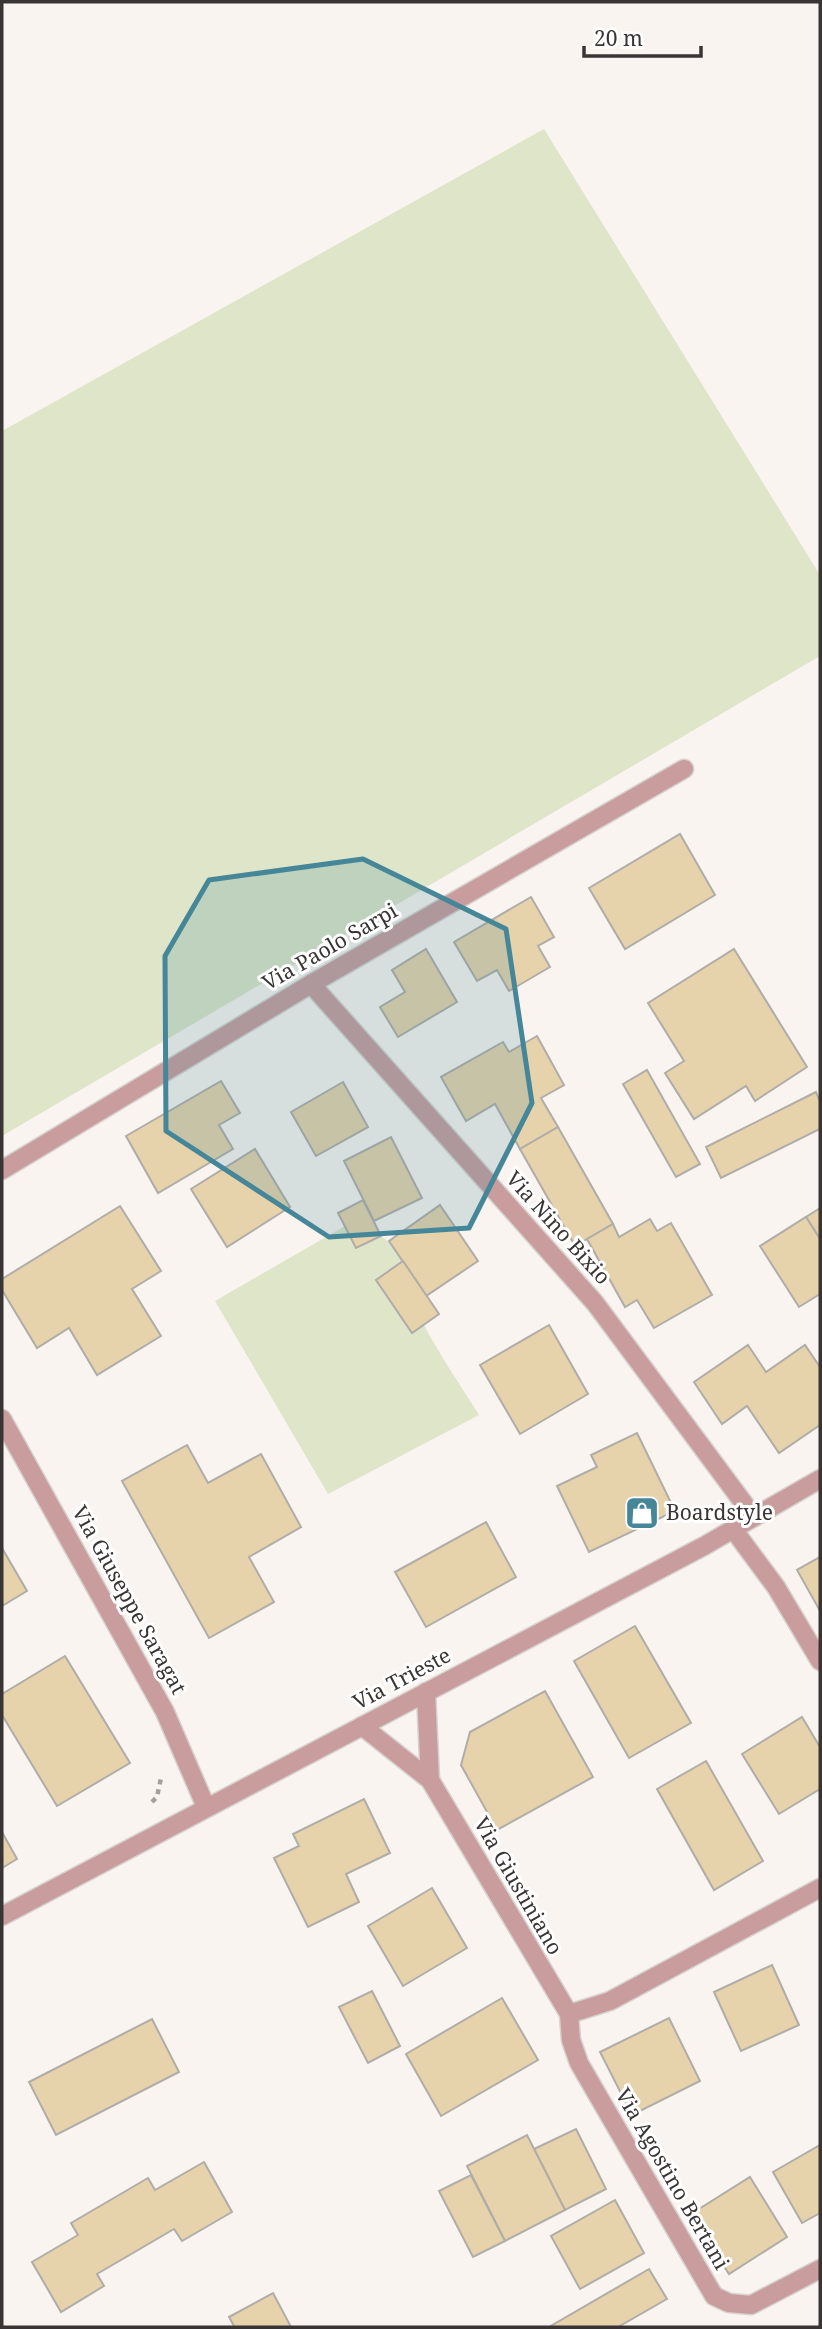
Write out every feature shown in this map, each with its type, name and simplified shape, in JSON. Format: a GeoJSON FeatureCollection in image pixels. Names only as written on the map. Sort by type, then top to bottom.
{"type":"FeatureCollection","features":[{"type":"Feature","properties":{"kind":"street","name":"Via Paolo Sarpi"},"geometry":{"type":"LineString","coordinates":[[2,1170],[310,984],[684,769]]}},
{"type":"Feature","properties":{"kind":"street","name":"Via Nino Bixio"},"geometry":{"type":"LineString","coordinates":[[310,984],[595,1303],[754,1517]]}},
{"type":"Feature","properties":{"kind":"street","name":"Via Giuseppe Saragat"},"geometry":{"type":"LineString","coordinates":[[2,1419],[165,1712],[206,1807]]}},
{"type":"Feature","properties":{"kind":"street","name":"Via Trieste"},"geometry":{"type":"LineString","coordinates":[[2,1916],[733,1529],[820,1479]]}},
{"type":"Feature","properties":{"kind":"street"},"geometry":{"type":"LineString","coordinates":[[733,1529],[776,1587],[820,1661]]}},
{"type":"Feature","properties":{"kind":"street","name":"Via Giustiniano"},"geometry":{"type":"LineString","coordinates":[[426,1692],[430,1780]]}},
{"type":"Feature","properties":{"kind":"street","name":"Via Giustiniano"},"geometry":{"type":"LineString","coordinates":[[362,1726],[430,1780],[569,2014]]}},
{"type":"Feature","properties":{"kind":"street"},"geometry":{"type":"LineString","coordinates":[[569,2014],[610,2001],[820,1888]]}},
{"type":"Feature","properties":{"kind":"street","name":"Via Agostino Bertani"},"geometry":{"type":"LineString","coordinates":[[569,2014],[571,2040],[579,2063],[714,2296],[729,2303],[751,2305],[820,2269]]}},
{"type":"Feature","properties":{"kind":"path"},"geometry":{"type":"LineString","coordinates":[[149,1805],[157,1797],[164,1770]]}},
{"type":"Feature","properties":{"kind":"highlighted area"},"geometry":{"type":"Polygon","coordinates":[[[363,859],[506,929],[532,1103],[469,1228],[329,1237],[166,1131],[165,956],[209,880],[363,859]]]}},
{"type":"Feature","properties":{"kind":"green space"},"geometry":{"type":"Polygon","coordinates":[[[544,129],[820,575],[820,656],[2,1136],[2,431],[544,129]]]}},
{"type":"Feature","properties":{"kind":"green space"},"geometry":{"type":"Polygon","coordinates":[[[345,1226],[356,1248],[381,1236],[391,1244],[404,1266],[425,1327],[479,1415],[328,1494],[215,1301],[345,1226]]]}},
{"type":"Feature","properties":{"kind":"building"},"geometry":{"type":"Polygon","coordinates":[[[680,834],[715,895],[625,949],[589,888],[680,834]]]}},
{"type":"Feature","properties":{"kind":"building"},"geometry":{"type":"Polygon","coordinates":[[[531,897],[554,937],[538,946],[550,967],[509,991],[497,970],[477,981],[454,942],[531,897]]]}},
{"type":"Feature","properties":{"kind":"building"},"geometry":{"type":"Polygon","coordinates":[[[426,949],[457,1002],[398,1037],[380,1007],[405,992],[392,970],[426,949]]]}},
{"type":"Feature","properties":{"kind":"building"},"geometry":{"type":"Polygon","coordinates":[[[734,949],[807,1067],[755,1101],[746,1086],[694,1119],[665,1073],[684,1061],[648,1003],[734,949]]]}},
{"type":"Feature","properties":{"kind":"building"},"geometry":{"type":"Polygon","coordinates":[[[537,1036],[564,1085],[541,1098],[558,1127],[520,1149],[495,1104],[466,1121],[441,1077],[503,1042],[509,1052],[537,1036]]]}},
{"type":"Feature","properties":{"kind":"building"},"geometry":{"type":"Polygon","coordinates":[[[647,1070],[700,1164],[676,1177],[623,1084],[647,1070]]]}},
{"type":"Feature","properties":{"kind":"building"},"geometry":{"type":"Polygon","coordinates":[[[221,1081],[240,1113],[219,1125],[233,1149],[158,1193],[126,1136],[221,1081]]]}},
{"type":"Feature","properties":{"kind":"building"},"geometry":{"type":"Polygon","coordinates":[[[343,1082],[368,1127],[316,1156],[291,1112],[343,1082]]]}},
{"type":"Feature","properties":{"kind":"building"},"geometry":{"type":"Polygon","coordinates":[[[816,1092],[820,1102],[820,1129],[721,1178],[706,1147],[816,1092]]]}},
{"type":"Feature","properties":{"kind":"building"},"geometry":{"type":"Polygon","coordinates":[[[558,1127],[613,1224],[575,1246],[520,1149],[558,1127]]]}},
{"type":"Feature","properties":{"kind":"building"},"geometry":{"type":"Polygon","coordinates":[[[391,1137],[422,1198],[374,1221],[344,1161],[391,1137]]]}},
{"type":"Feature","properties":{"kind":"building"},"geometry":{"type":"Polygon","coordinates":[[[255,1149],[290,1207],[227,1247],[191,1189],[255,1149]]]}},
{"type":"Feature","properties":{"kind":"building"},"geometry":{"type":"Polygon","coordinates":[[[363,1200],[381,1236],[356,1248],[338,1213],[363,1200]]]}},
{"type":"Feature","properties":{"kind":"building"},"geometry":{"type":"Polygon","coordinates":[[[440,1205],[478,1261],[426,1296],[389,1241],[440,1205]]]}},
{"type":"Feature","properties":{"kind":"building"},"geometry":{"type":"Polygon","coordinates":[[[120,1206],[161,1271],[132,1289],[161,1336],[97,1375],[69,1328],[37,1348],[2,1290],[2,1279],[120,1206]]]}},
{"type":"Feature","properties":{"kind":"building"},"geometry":{"type":"Polygon","coordinates":[[[820,1208],[820,1239],[806,1217],[820,1208]]]}},
{"type":"Feature","properties":{"kind":"building"},"geometry":{"type":"Polygon","coordinates":[[[806,1217],[820,1239],[820,1294],[799,1307],[760,1246],[806,1217]]]}},
{"type":"Feature","properties":{"kind":"building"},"geometry":{"type":"Polygon","coordinates":[[[650,1219],[657,1231],[671,1223],[712,1295],[654,1328],[637,1300],[625,1307],[587,1239],[613,1224],[619,1237],[650,1219]]]}},
{"type":"Feature","properties":{"kind":"building"},"geometry":{"type":"Polygon","coordinates":[[[403,1261],[439,1314],[412,1333],[376,1280],[403,1261]]]}},
{"type":"Feature","properties":{"kind":"building"},"geometry":{"type":"Polygon","coordinates":[[[549,1325],[588,1394],[520,1434],[480,1365],[549,1325]]]}},
{"type":"Feature","properties":{"kind":"building"},"geometry":{"type":"Polygon","coordinates":[[[748,1345],[766,1372],[805,1345],[820,1367],[820,1425],[779,1453],[747,1406],[722,1424],[694,1382],[748,1345]]]}},
{"type":"Feature","properties":{"kind":"building"},"geometry":{"type":"Polygon","coordinates":[[[637,1433],[675,1511],[589,1552],[557,1486],[597,1467],[591,1455],[637,1433]]]}},
{"type":"Feature","properties":{"kind":"building"},"geometry":{"type":"Polygon","coordinates":[[[187,1445],[208,1483],[261,1454],[301,1527],[249,1557],[274,1602],[209,1638],[122,1481],[187,1445]]]}},
{"type":"Feature","properties":{"kind":"building"},"geometry":{"type":"Polygon","coordinates":[[[486,1522],[516,1577],[426,1627],[395,1572],[486,1522]]]}},
{"type":"Feature","properties":{"kind":"building"},"geometry":{"type":"Polygon","coordinates":[[[2,1548],[27,1591],[2,1606],[2,1548]]]}},
{"type":"Feature","properties":{"kind":"building"},"geometry":{"type":"Polygon","coordinates":[[[820,1557],[820,1611],[797,1570],[820,1557]]]}},
{"type":"Feature","properties":{"kind":"building"},"geometry":{"type":"Polygon","coordinates":[[[635,1626],[691,1723],[629,1758],[574,1661],[635,1626]]]}},
{"type":"Feature","properties":{"kind":"building"},"geometry":{"type":"Polygon","coordinates":[[[65,1656],[130,1763],[57,1806],[2,1715],[2,1694],[65,1656]]]}},
{"type":"Feature","properties":{"kind":"building"},"geometry":{"type":"Polygon","coordinates":[[[545,1691],[593,1777],[497,1830],[461,1765],[470,1732],[545,1691]]]}},
{"type":"Feature","properties":{"kind":"building"},"geometry":{"type":"Polygon","coordinates":[[[802,1717],[820,1747],[820,1789],[779,1814],[742,1754],[802,1717]]]}},
{"type":"Feature","properties":{"kind":"building"},"geometry":{"type":"Polygon","coordinates":[[[706,1761],[763,1861],[714,1890],[657,1789],[706,1761]]]}},
{"type":"Feature","properties":{"kind":"building"},"geometry":{"type":"Polygon","coordinates":[[[364,1799],[390,1853],[346,1874],[359,1902],[308,1927],[274,1858],[299,1846],[293,1834],[364,1799]]]}},
{"type":"Feature","properties":{"kind":"building"},"geometry":{"type":"Polygon","coordinates":[[[2,1832],[17,1859],[2,1868],[2,1832]]]}},
{"type":"Feature","properties":{"kind":"building"},"geometry":{"type":"Polygon","coordinates":[[[432,1888],[467,1948],[403,1986],[368,1926],[432,1888]]]}},
{"type":"Feature","properties":{"kind":"building"},"geometry":{"type":"Polygon","coordinates":[[[772,1965],[799,2025],[741,2051],[714,1992],[772,1965]]]}},
{"type":"Feature","properties":{"kind":"building"},"geometry":{"type":"Polygon","coordinates":[[[372,1991],[400,2046],[368,2063],[339,2007],[372,1991]]]}},
{"type":"Feature","properties":{"kind":"building"},"geometry":{"type":"Polygon","coordinates":[[[502,1998],[538,2060],[441,2116],[406,2054],[502,1998]]]}},
{"type":"Feature","properties":{"kind":"building"},"geometry":{"type":"Polygon","coordinates":[[[669,2018],[700,2081],[632,2115],[600,2052],[669,2018]]]}},
{"type":"Feature","properties":{"kind":"building"},"geometry":{"type":"Polygon","coordinates":[[[152,2019],[179,2072],[56,2135],[29,2082],[152,2019]]]}},
{"type":"Feature","properties":{"kind":"building"},"geometry":{"type":"Polygon","coordinates":[[[576,2129],[606,2189],[565,2210],[534,2149],[576,2129]]]}},
{"type":"Feature","properties":{"kind":"building"},"geometry":{"type":"Polygon","coordinates":[[[527,2135],[565,2210],[505,2241],[467,2166],[527,2135]]]}},
{"type":"Feature","properties":{"kind":"building"},"geometry":{"type":"Polygon","coordinates":[[[820,2145],[820,2213],[802,2223],[773,2172],[820,2145]]]}},
{"type":"Feature","properties":{"kind":"building"},"geometry":{"type":"Polygon","coordinates":[[[204,2162],[232,2212],[182,2241],[174,2229],[97,2274],[104,2286],[61,2312],[32,2262],[78,2235],[71,2223],[148,2178],[155,2190],[204,2162]]]}},
{"type":"Feature","properties":{"kind":"building"},"geometry":{"type":"Polygon","coordinates":[[[471,2175],[505,2241],[473,2257],[439,2191],[471,2175]]]}},
{"type":"Feature","properties":{"kind":"building"},"geometry":{"type":"Polygon","coordinates":[[[750,2177],[787,2237],[729,2274],[691,2214],[750,2177]]]}},
{"type":"Feature","properties":{"kind":"building"},"geometry":{"type":"Polygon","coordinates":[[[615,2200],[644,2253],[580,2289],[551,2236],[615,2200]]]}},
{"type":"Feature","properties":{"kind":"building"},"geometry":{"type":"Polygon","coordinates":[[[649,2269],[667,2299],[618,2327],[549,2327],[649,2269]]]}},
{"type":"Feature","properties":{"kind":"building"},"geometry":{"type":"Polygon","coordinates":[[[273,2293],[291,2327],[233,2327],[229,2317],[273,2293]]]}},
{"type":"Feature","properties":{"kind":"place","name":"Boardstyle"},"geometry":{"type":"Point","coordinates":[642,1513]}}]}
